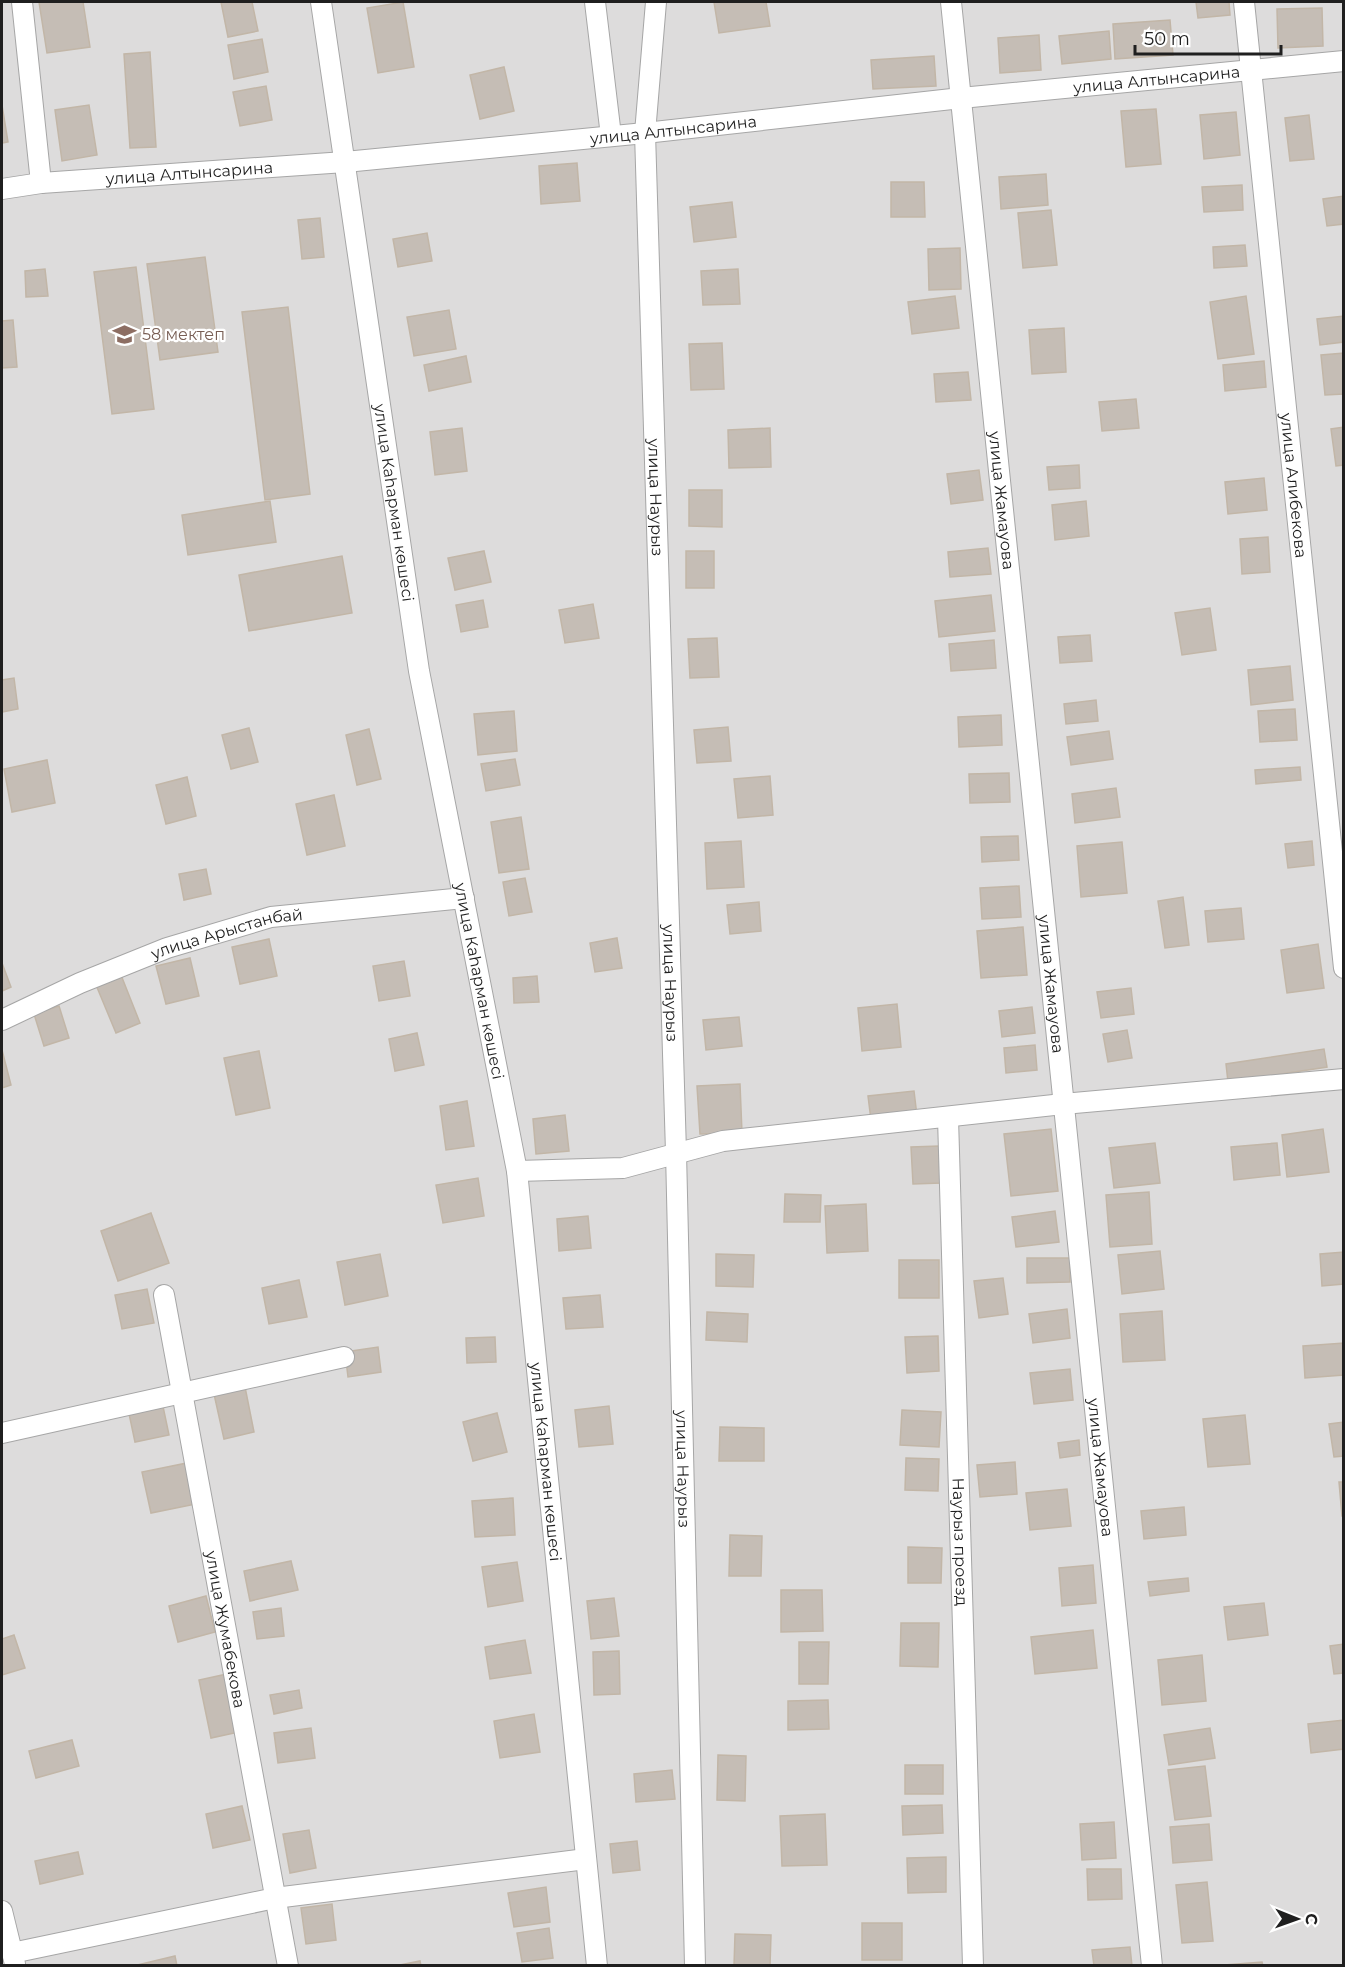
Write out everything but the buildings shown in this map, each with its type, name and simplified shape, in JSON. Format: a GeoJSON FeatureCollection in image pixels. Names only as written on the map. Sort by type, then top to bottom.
{"type":"FeatureCollection","features":[{"type":"Feature","properties":{"kind":"street"},"geometry":{"type":"LineString","coordinates":[[22,2],[41,183]]}},
{"type":"Feature","properties":{"kind":"street","name":"улица Каһарман көшесі"},"geometry":{"type":"LineString","coordinates":[[321,2],[418,671],[517,1171],[597,1965]]}},
{"type":"Feature","properties":{"kind":"street"},"geometry":{"type":"LineString","coordinates":[[595,2],[611,136]]}},
{"type":"Feature","properties":{"kind":"street","name":"улица Наурыз"},"geometry":{"type":"LineString","coordinates":[[656,2],[645,133],[676,1152],[695,1965]]}},
{"type":"Feature","properties":{"kind":"street","name":"улица Жамауова"},"geometry":{"type":"LineString","coordinates":[[951,2],[1152,1965]]}},
{"type":"Feature","properties":{"kind":"street","name":"улица Алибекова"},"geometry":{"type":"LineString","coordinates":[[1244,2],[1344,968]]}},
{"type":"Feature","properties":{"kind":"street","name":"улица Алтынсарина"},"geometry":{"type":"LineString","coordinates":[[2,189],[41,183],[345,162],[1344,61]]}},
{"type":"Feature","properties":{"kind":"street","name":"улица Арыстанбай"},"geometry":{"type":"LineString","coordinates":[[2,1020],[80,983],[167,948],[271,917],[464,897]]}},
{"type":"Feature","properties":{"kind":"street"},"geometry":{"type":"LineString","coordinates":[[517,1171],[623,1168],[723,1141],[1063,1104],[1344,1078]]}},
{"type":"Feature","properties":{"kind":"street","name":"Наурыз проезд"},"geometry":{"type":"LineString","coordinates":[[948,1118],[974,1965]]}},
{"type":"Feature","properties":{"kind":"street","name":"улица Жумабекова"},"geometry":{"type":"LineString","coordinates":[[164,1295],[288,1965]]}},
{"type":"Feature","properties":{"kind":"street"},"geometry":{"type":"LineString","coordinates":[[2,1433],[344,1357]]}},
{"type":"Feature","properties":{"kind":"street"},"geometry":{"type":"LineString","coordinates":[[2,1911],[14,1959],[275,1898],[586,1859]]}},
{"type":"Feature","properties":{"kind":"shaded area"},"geometry":{"type":"Polygon","coordinates":[[[2,2],[1343,2],[1343,1965],[2,1965],[2,2]]]}},
{"type":"Feature","properties":{"kind":"place","name":"58 мектеп"},"geometry":{"type":"Point","coordinates":[124,334]}}]}
